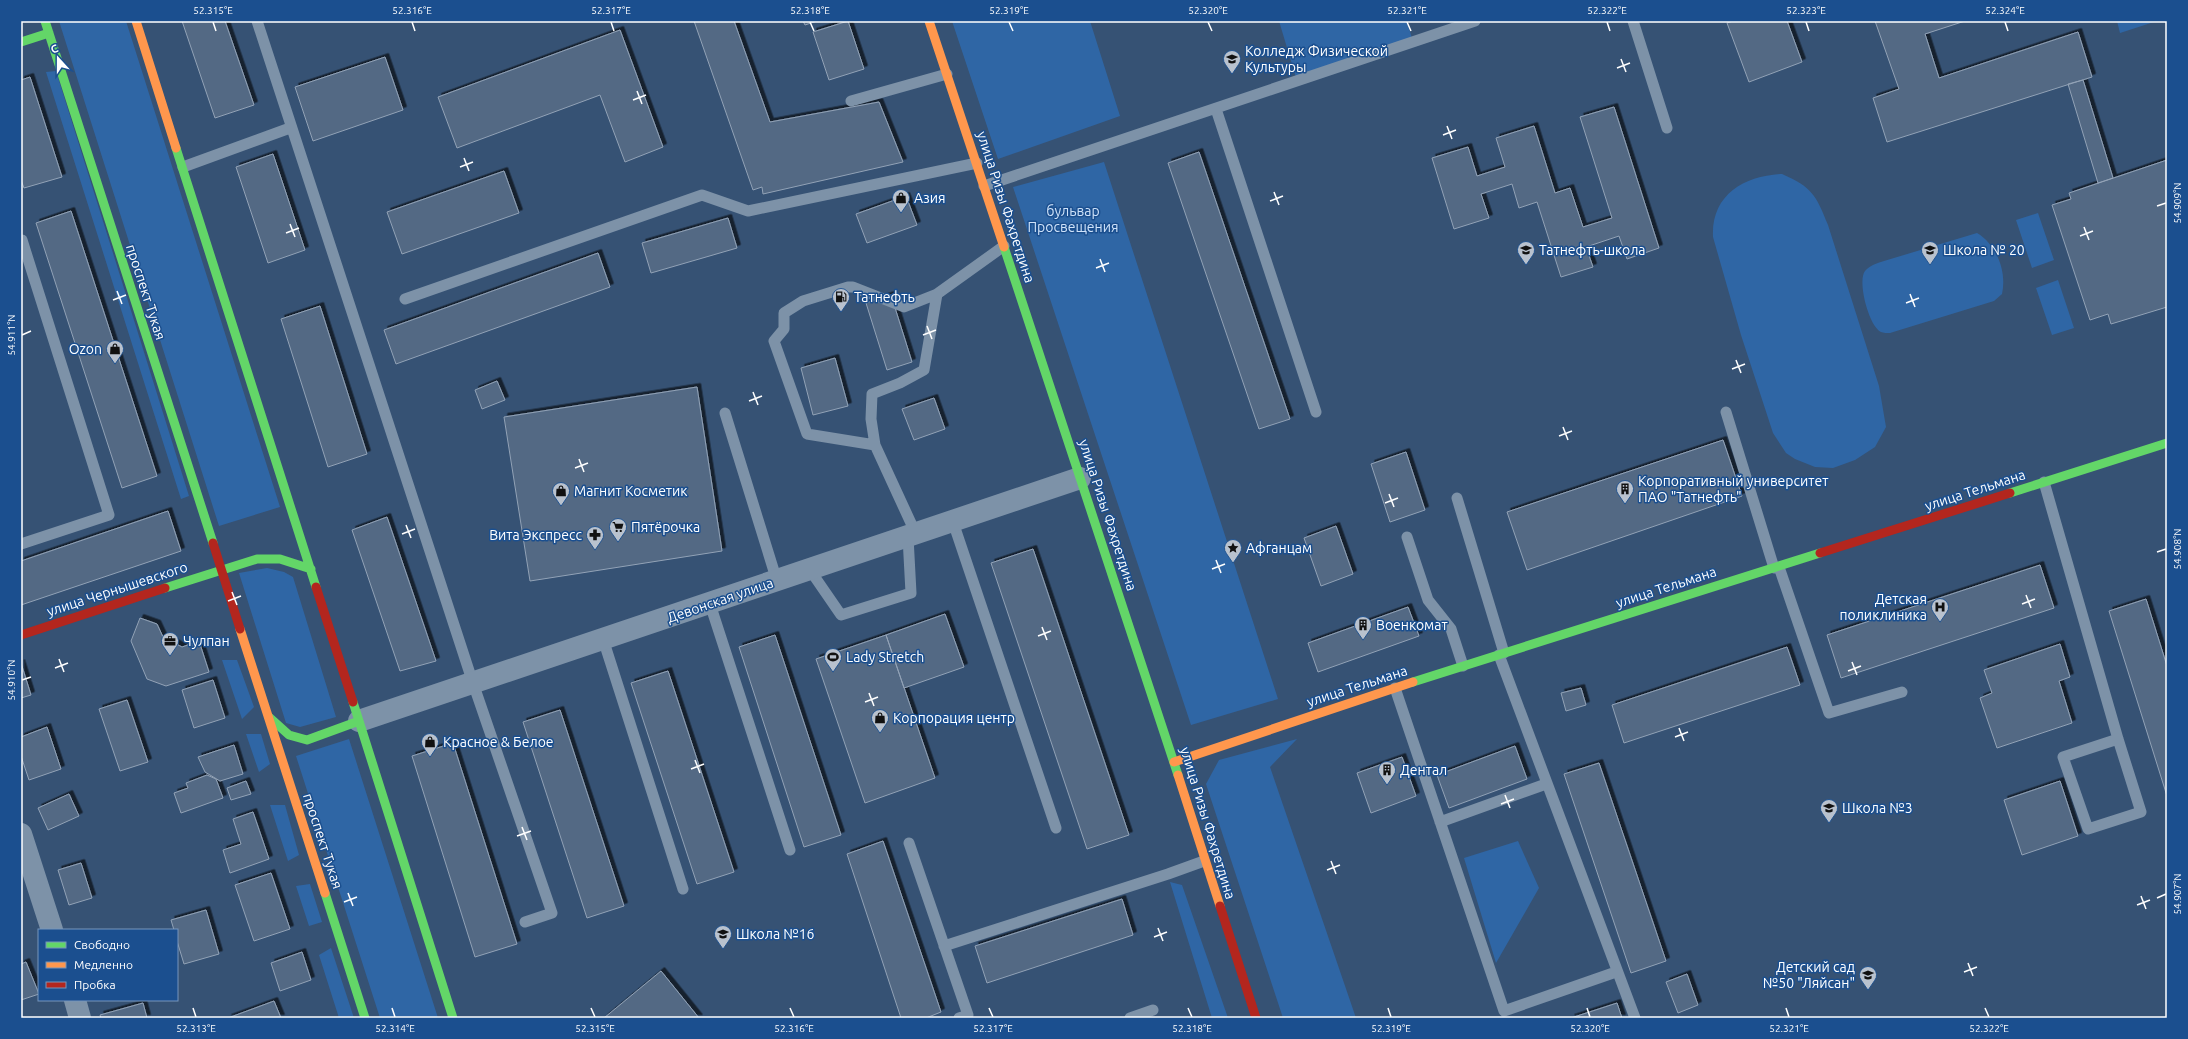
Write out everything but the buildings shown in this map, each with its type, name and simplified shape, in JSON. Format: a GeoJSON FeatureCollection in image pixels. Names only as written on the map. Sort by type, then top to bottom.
{"type":"FeatureCollection","features":[{"type":"Feature","properties":{"kind":"main road","name":"проспект Тукая"},"geometry":{"type":"LineString","coordinates":[[45,21],[365,1018]]}},
{"type":"Feature","properties":{"kind":"main road"},"geometry":{"type":"LineString","coordinates":[[136,21],[453,1018]]}},
{"type":"Feature","properties":{"kind":"main road","name":"улица Ризы Фахретдина"},"geometry":{"type":"LineString","coordinates":[[930,21],[1174,762],[1204,861],[1256,1018]]}},
{"type":"Feature","properties":{"kind":"main road"},"geometry":{"type":"LineString","coordinates":[[21,42],[49,33]]}},
{"type":"Feature","properties":{"kind":"main road","name":"улица Тельмана"},"geometry":{"type":"LineString","coordinates":[[1174,762],[1463,666],[2167,444]]}},
{"type":"Feature","properties":{"kind":"main road"},"geometry":{"type":"LineString","coordinates":[[221,571],[249,560],[272,557],[287,559],[310,568]]}},
{"type":"Feature","properties":{"kind":"main road","name":"улица Чернышевского"},"geometry":{"type":"LineString","coordinates":[[21,635],[221,571]]}},
{"type":"Feature","properties":{"kind":"main road","name":"проспект Тукая"},"geometry":{"type":"LineString","coordinates":[[269,717],[289,735],[307,740],[359,721]]}},
{"type":"Feature","properties":{"kind":"street","name":"Девонская улица"},"geometry":{"type":"LineString","coordinates":[[359,721],[710,604],[1080,478]]}},
{"type":"Feature","properties":{"kind":"street"},"geometry":{"type":"LineString","coordinates":[[21,834],[52,929]]}},
{"type":"Feature","properties":{"kind":"street"},"geometry":{"type":"LineString","coordinates":[[74,1001],[80,1018]]}},
{"type":"Feature","properties":{"kind":"lane"},"geometry":{"type":"LineString","coordinates":[[257,21],[290,128],[473,683],[552,913],[525,922]]}},
{"type":"Feature","properties":{"kind":"lane"},"geometry":{"type":"LineString","coordinates":[[984,186],[1475,21]]}},
{"type":"Feature","properties":{"kind":"lane"},"geometry":{"type":"LineString","coordinates":[[1633,21],[1667,128]]}},
{"type":"Feature","properties":{"kind":"lane"},"geometry":{"type":"LineString","coordinates":[[851,101],[947,74]]}},
{"type":"Feature","properties":{"kind":"lane"},"geometry":{"type":"LineString","coordinates":[[1216,109],[1316,412]]}},
{"type":"Feature","properties":{"kind":"lane"},"geometry":{"type":"LineString","coordinates":[[183,166],[290,128]]}},
{"type":"Feature","properties":{"kind":"lane"},"geometry":{"type":"LineString","coordinates":[[405,298],[702,195],[748,211],[977,163]]}},
{"type":"Feature","properties":{"kind":"lane"},"geometry":{"type":"LineString","coordinates":[[21,544],[109,515],[22,240]]}},
{"type":"Feature","properties":{"kind":"lane"},"geometry":{"type":"LineString","coordinates":[[875,445],[807,434],[774,341],[784,329],[784,313],[799,303],[848,287],[853,287],[904,307],[937,294],[1004,246]]}},
{"type":"Feature","properties":{"kind":"lane"},"geometry":{"type":"LineString","coordinates":[[810,570],[841,615],[910,593],[912,535],[875,445],[871,418],[872,394],[900,383],[924,370],[937,294]]}},
{"type":"Feature","properties":{"kind":"lane"},"geometry":{"type":"LineString","coordinates":[[1726,412],[1776,567],[1829,713],[1902,692]]}},
{"type":"Feature","properties":{"kind":"lane"},"geometry":{"type":"LineString","coordinates":[[726,413],[776,581]]}},
{"type":"Feature","properties":{"kind":"lane"},"geometry":{"type":"LineString","coordinates":[[2044,482],[2118,740],[2141,812],[2088,830],[2063,757],[2118,740]]}},
{"type":"Feature","properties":{"kind":"lane"},"geometry":{"type":"LineString","coordinates":[[1457,498],[1502,654],[1546,784],[1616,972],[1635,1018]]}},
{"type":"Feature","properties":{"kind":"lane"},"geometry":{"type":"LineString","coordinates":[[953,522],[1056,828]]}},
{"type":"Feature","properties":{"kind":"lane"},"geometry":{"type":"LineString","coordinates":[[1407,537],[1428,600],[1451,629],[1463,666]]}},
{"type":"Feature","properties":{"kind":"lane"},"geometry":{"type":"LineString","coordinates":[[710,604],[790,850]]}},
{"type":"Feature","properties":{"kind":"lane"},"geometry":{"type":"LineString","coordinates":[[603,639],[683,889]]}},
{"type":"Feature","properties":{"kind":"lane"},"geometry":{"type":"LineString","coordinates":[[1395,688],[1504,1011],[1616,972]]}},
{"type":"Feature","properties":{"kind":"lane"},"geometry":{"type":"LineString","coordinates":[[1440,822],[1546,784]]}},
{"type":"Feature","properties":{"kind":"lane"},"geometry":{"type":"LineString","coordinates":[[909,843],[968,1015],[959,1018]]}},
{"type":"Feature","properties":{"kind":"lane"},"geometry":{"type":"LineString","coordinates":[[944,946],[1204,861]]}},
{"type":"Feature","properties":{"kind":"lane"},"geometry":{"type":"LineString","coordinates":[[1130,1018],[1153,1010]]}},
{"type":"Feature","properties":{"kind":"green space"},"geometry":{"type":"Polygon","coordinates":[[[59,21],[126,21],[280,507],[219,526],[59,21]]]}},
{"type":"Feature","properties":{"kind":"green space"},"geometry":{"type":"Polygon","coordinates":[[[952,21],[1090,21],[1120,116],[998,159],[952,21]]]}},
{"type":"Feature","properties":{"kind":"green space"},"geometry":{"type":"Polygon","coordinates":[[[1279,21],[1407,21],[1413,42],[1297,81],[1279,21]]]}},
{"type":"Feature","properties":{"kind":"green space"},"geometry":{"type":"Polygon","coordinates":[[[2117,21],[2157,21],[2120,33],[2117,21]]]}},
{"type":"Feature","properties":{"kind":"green space"},"geometry":{"type":"Polygon","coordinates":[[[56,71],[189,496],[181,499],[46,72],[56,71]]]}},
{"type":"Feature","properties":{"kind":"green space","name":"бульвар Просвещения"},"geometry":{"type":"Polygon","coordinates":[[[1104,162],[1278,699],[1191,725],[1013,187],[1104,162]]]}},
{"type":"Feature","properties":{"kind":"green space"},"geometry":{"type":"Polygon","coordinates":[[[1782,174],[1807,188],[1820,206],[1828,225],[1879,386],[1886,427],[1875,447],[1855,460],[1833,468],[1815,467],[1795,459],[1786,453],[1773,433],[1741,335],[1713,237],[1714,222],[1718,210],[1724,199],[1732,190],[1755,179],[1782,174]]]}},
{"type":"Feature","properties":{"kind":"green space"},"geometry":{"type":"Polygon","coordinates":[[[2038,213],[2054,260],[2032,268],[2016,220],[2038,213]]]}},
{"type":"Feature","properties":{"kind":"green space"},"geometry":{"type":"Polygon","coordinates":[[[1977,233],[1990,244],[1999,260],[2003,277],[2002,294],[1994,301],[1890,333],[1882,332],[1877,328],[1872,322],[1863,293],[1863,276],[1869,267],[1874,264],[1977,233]]]}},
{"type":"Feature","properties":{"kind":"green space"},"geometry":{"type":"Polygon","coordinates":[[[2058,280],[2074,328],[2052,335],[2036,288],[2058,280]]]}},
{"type":"Feature","properties":{"kind":"green space"},"geometry":{"type":"Polygon","coordinates":[[[267,568],[284,572],[293,577],[336,717],[300,727],[286,723],[239,573],[267,568]]]}},
{"type":"Feature","properties":{"kind":"green space"},"geometry":{"type":"Polygon","coordinates":[[[222,660],[237,660],[254,707],[242,719],[222,660]]]}},
{"type":"Feature","properties":{"kind":"green space"},"geometry":{"type":"Polygon","coordinates":[[[246,734],[261,734],[270,764],[259,772],[246,734]]]}},
{"type":"Feature","properties":{"kind":"green space"},"geometry":{"type":"Polygon","coordinates":[[[349,739],[438,1018],[380,1018],[296,756],[349,739]]]}},
{"type":"Feature","properties":{"kind":"green space"},"geometry":{"type":"Polygon","coordinates":[[[1297,739],[1270,767],[1356,1018],[1283,1018],[1206,784],[1219,760],[1297,739]]]}},
{"type":"Feature","properties":{"kind":"green space"},"geometry":{"type":"Polygon","coordinates":[[[270,805],[285,805],[299,855],[288,861],[270,805]]]}},
{"type":"Feature","properties":{"kind":"green space"},"geometry":{"type":"Polygon","coordinates":[[[1518,841],[1539,888],[1496,963],[1464,858],[1518,841]]]}},
{"type":"Feature","properties":{"kind":"green space"},"geometry":{"type":"Polygon","coordinates":[[[1170,882],[1182,885],[1228,1018],[1212,1018],[1170,882]]]}},
{"type":"Feature","properties":{"kind":"green space"},"geometry":{"type":"Polygon","coordinates":[[[310,884],[322,922],[309,926],[296,886],[310,884]]]}},
{"type":"Feature","properties":{"kind":"green space"},"geometry":{"type":"Polygon","coordinates":[[[331,948],[354,1018],[339,1018],[319,955],[331,948]]]}},
{"type":"Feature","properties":{"kind":"traffic: fast"},"geometry":{"type":"LineString","coordinates":[[45,21],[213,543]]}},
{"type":"Feature","properties":{"kind":"traffic: fast"},"geometry":{"type":"LineString","coordinates":[[21,42],[49,33]]}},
{"type":"Feature","properties":{"kind":"traffic: fast"},"geometry":{"type":"LineString","coordinates":[[176,148],[316,587]]}},
{"type":"Feature","properties":{"kind":"traffic: fast"},"geometry":{"type":"LineString","coordinates":[[1004,247],[1178,775]]}},
{"type":"Feature","properties":{"kind":"traffic: fast"},"geometry":{"type":"LineString","coordinates":[[2010,493],[2167,443]]}},
{"type":"Feature","properties":{"kind":"traffic: fast"},"geometry":{"type":"LineString","coordinates":[[1413,682],[1820,553]]}},
{"type":"Feature","properties":{"kind":"traffic: fast"},"geometry":{"type":"LineString","coordinates":[[165,588],[257,559],[280,559],[311,569]]}},
{"type":"Feature","properties":{"kind":"traffic: fast"},"geometry":{"type":"LineString","coordinates":[[353,702],[453,1018]]}},
{"type":"Feature","properties":{"kind":"traffic: fast"},"geometry":{"type":"LineString","coordinates":[[269,717],[289,735],[307,740],[359,721]]}},
{"type":"Feature","properties":{"kind":"traffic: fast"},"geometry":{"type":"LineString","coordinates":[[325,893],[365,1018]]}},
{"type":"Feature","properties":{"kind":"traffic: slow"},"geometry":{"type":"LineString","coordinates":[[136,21],[176,148]]}},
{"type":"Feature","properties":{"kind":"traffic: slow"},"geometry":{"type":"LineString","coordinates":[[929,21],[1004,247]]}},
{"type":"Feature","properties":{"kind":"traffic: slow"},"geometry":{"type":"LineString","coordinates":[[240,629],[325,893]]}},
{"type":"Feature","properties":{"kind":"traffic: slow"},"geometry":{"type":"LineString","coordinates":[[1174,762],[1413,682]]}},
{"type":"Feature","properties":{"kind":"traffic: slow"},"geometry":{"type":"LineString","coordinates":[[1178,775],[1220,906]]}},
{"type":"Feature","properties":{"kind":"traffic: jam"},"geometry":{"type":"LineString","coordinates":[[1820,553],[2010,493]]}},
{"type":"Feature","properties":{"kind":"traffic: jam"},"geometry":{"type":"LineString","coordinates":[[213,543],[240,629]]}},
{"type":"Feature","properties":{"kind":"traffic: jam"},"geometry":{"type":"LineString","coordinates":[[316,587],[353,702]]}},
{"type":"Feature","properties":{"kind":"traffic: jam"},"geometry":{"type":"LineString","coordinates":[[21,635],[165,588]]}},
{"type":"Feature","properties":{"kind":"traffic: jam"},"geometry":{"type":"LineString","coordinates":[[1220,906],[1256,1018]]}},
{"type":"Feature","properties":{"kind":"place","name":"Колледж Физической Культуры"},"geometry":{"type":"Point","coordinates":[1232,74]}},
{"type":"Feature","properties":{"kind":"place","name":"Азия"},"geometry":{"type":"Point","coordinates":[901,213]}},
{"type":"Feature","properties":{"kind":"place","name":"Татнефть-школа"},"geometry":{"type":"Point","coordinates":[1526,265]}},
{"type":"Feature","properties":{"kind":"place","name":"Школа № 20"},"geometry":{"type":"Point","coordinates":[1930,265]}},
{"type":"Feature","properties":{"kind":"place","name":"Татнефть"},"geometry":{"type":"Point","coordinates":[841,312]}},
{"type":"Feature","properties":{"kind":"place","name":"Ozon"},"geometry":{"type":"Point","coordinates":[115,364]}},
{"type":"Feature","properties":{"kind":"place","name":"Корпоративный университет ПАО \"Татнефть\""},"geometry":{"type":"Point","coordinates":[1625,504]}},
{"type":"Feature","properties":{"kind":"place","name":"Магнит Косметик"},"geometry":{"type":"Point","coordinates":[561,506]}},
{"type":"Feature","properties":{"kind":"place","name":"Пятёрочка"},"geometry":{"type":"Point","coordinates":[618,542]}},
{"type":"Feature","properties":{"kind":"place","name":"Вита Экспресс"},"geometry":{"type":"Point","coordinates":[595,550]}},
{"type":"Feature","properties":{"kind":"place","name":"Афганцам"},"geometry":{"type":"Point","coordinates":[1233,563]}},
{"type":"Feature","properties":{"kind":"place","name":"Детская поликлиника"},"geometry":{"type":"Point","coordinates":[1940,622]}},
{"type":"Feature","properties":{"kind":"place","name":"Военкомат"},"geometry":{"type":"Point","coordinates":[1363,640]}},
{"type":"Feature","properties":{"kind":"place","name":"Чулпан"},"geometry":{"type":"Point","coordinates":[170,656]}},
{"type":"Feature","properties":{"kind":"place","name":"Lady Stretch"},"geometry":{"type":"Point","coordinates":[833,672]}},
{"type":"Feature","properties":{"kind":"place","name":"Корпорация центр"},"geometry":{"type":"Point","coordinates":[880,733]}},
{"type":"Feature","properties":{"kind":"place","name":"Красное & Белое"},"geometry":{"type":"Point","coordinates":[430,757]}},
{"type":"Feature","properties":{"kind":"place","name":"Дентал"},"geometry":{"type":"Point","coordinates":[1387,785]}},
{"type":"Feature","properties":{"kind":"place","name":"Школа №3"},"geometry":{"type":"Point","coordinates":[1829,823]}},
{"type":"Feature","properties":{"kind":"place","name":"Школа №16"},"geometry":{"type":"Point","coordinates":[723,949]}},
{"type":"Feature","properties":{"kind":"place","name":"Детский сад №50 \"Ляйсан\""},"geometry":{"type":"Point","coordinates":[1868,990]}}]}
